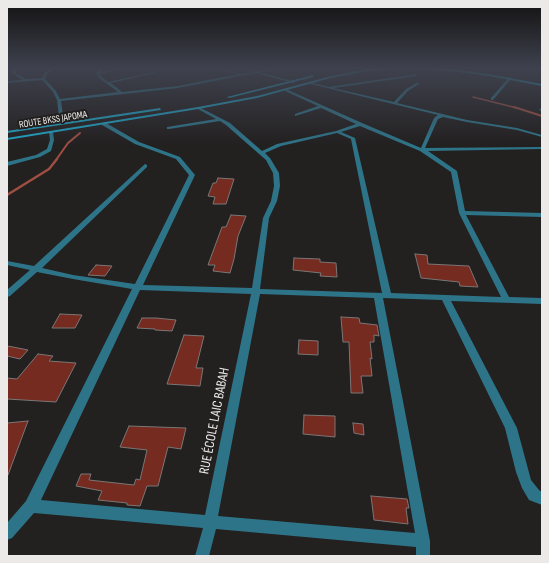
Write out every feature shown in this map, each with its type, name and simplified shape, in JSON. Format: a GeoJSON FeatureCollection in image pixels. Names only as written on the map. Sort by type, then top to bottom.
{"type":"FeatureCollection","features":[{"type":"Feature","properties":{"kind":"main road"},"geometry":{"type":"LineString","coordinates":[[7,133],[191,104],[237,94]]}},
{"type":"Feature","properties":{"kind":"main road","name":"ROUTE BKSS JAPOMA"},"geometry":{"type":"LineString","coordinates":[[7,133],[206,104],[252,94]]}},
{"type":"Feature","properties":{"kind":"main road"},"geometry":{"type":"LineString","coordinates":[[7,139],[198,108],[269,94]]}},
{"type":"Feature","properties":{"kind":"street"},"geometry":{"type":"LineString","coordinates":[[56,94],[59,100],[62,124]]}},
{"type":"Feature","properties":{"kind":"street"},"geometry":{"type":"LineString","coordinates":[[59,100],[119,94]]}},
{"type":"Feature","properties":{"kind":"street"},"geometry":{"type":"LineString","coordinates":[[296,94],[360,124],[422,150],[454,171],[462,213],[506,299]]}},
{"type":"Feature","properties":{"kind":"street"},"geometry":{"type":"LineString","coordinates":[[352,94],[542,136]]}},
{"type":"Feature","properties":{"kind":"street"},"geometry":{"type":"LineString","coordinates":[[394,104],[403,94]]}},
{"type":"Feature","properties":{"kind":"street"},"geometry":{"type":"LineString","coordinates":[[492,99],[496,94]]}},
{"type":"Feature","properties":{"kind":"street"},"geometry":{"type":"LineString","coordinates":[[296,115],[322,106]]}},
{"type":"Feature","properties":{"kind":"street","name":"RUE ÉCOLE LAIC BABAH"},"geometry":{"type":"LineString","coordinates":[[198,108],[228,124],[261,153],[273,166],[276,173],[277,186],[274,201],[266,218],[256,291],[208,540],[202,556]]}},
{"type":"Feature","properties":{"kind":"street"},"geometry":{"type":"LineString","coordinates":[[422,150],[436,118],[443,115]]}},
{"type":"Feature","properties":{"kind":"street"},"geometry":{"type":"LineString","coordinates":[[169,128],[221,120]]}},
{"type":"Feature","properties":{"kind":"street"},"geometry":{"type":"LineString","coordinates":[[7,533],[31,506],[192,175],[178,158],[138,143],[104,124]]}},
{"type":"Feature","properties":{"kind":"street"},"geometry":{"type":"LineString","coordinates":[[261,153],[279,145],[337,132],[360,124]]}},
{"type":"Feature","properties":{"kind":"street"},"geometry":{"type":"LineString","coordinates":[[7,164],[38,156],[49,150],[52,140],[50,132]]}},
{"type":"Feature","properties":{"kind":"street"},"geometry":{"type":"LineString","coordinates":[[337,132],[353,138],[383,295],[423,541],[423,556]]}},
{"type":"Feature","properties":{"kind":"street"},"geometry":{"type":"LineString","coordinates":[[422,150],[542,148]]}},
{"type":"Feature","properties":{"kind":"street"},"geometry":{"type":"LineString","coordinates":[[7,294],[36,269],[146,166]]}},
{"type":"Feature","properties":{"kind":"street"},"geometry":{"type":"LineString","coordinates":[[462,213],[542,215]]}},
{"type":"Feature","properties":{"kind":"street"},"geometry":{"type":"LineString","coordinates":[[7,263],[73,277],[138,287],[542,301]]}},
{"type":"Feature","properties":{"kind":"street"},"geometry":{"type":"LineString","coordinates":[[445,297],[511,428],[526,484],[534,495],[542,499]]}},
{"type":"Feature","properties":{"kind":"street"},"geometry":{"type":"LineString","coordinates":[[31,506],[423,541]]}},
{"type":"Feature","properties":{"kind":"building"},"geometry":{"type":"Polygon","coordinates":[[[218,178],[234,179],[226,204],[213,204],[215,197],[208,196],[213,183],[216,183],[218,178]]]}},
{"type":"Feature","properties":{"kind":"building"},"geometry":{"type":"Polygon","coordinates":[[[231,215],[246,216],[238,236],[230,273],[213,271],[215,265],[208,265],[222,227],[226,227],[231,215]]]}},
{"type":"Feature","properties":{"kind":"building"},"geometry":{"type":"Polygon","coordinates":[[[415,254],[427,255],[428,264],[469,266],[478,287],[460,286],[459,282],[421,278],[415,254]]]}},
{"type":"Feature","properties":{"kind":"building"},"geometry":{"type":"Polygon","coordinates":[[[294,258],[320,259],[320,262],[336,263],[337,277],[320,276],[321,273],[293,270],[294,258]]]}},
{"type":"Feature","properties":{"kind":"building"},"geometry":{"type":"Polygon","coordinates":[[[96,265],[112,266],[105,276],[88,275],[96,265]]]}},
{"type":"Feature","properties":{"kind":"building"},"geometry":{"type":"Polygon","coordinates":[[[60,314],[82,315],[75,328],[52,328],[60,314]]]}},
{"type":"Feature","properties":{"kind":"building"},"geometry":{"type":"Polygon","coordinates":[[[341,317],[359,318],[360,323],[377,325],[379,336],[374,335],[374,342],[370,342],[372,376],[361,376],[363,393],[351,393],[349,342],[343,342],[341,317]]]}},
{"type":"Feature","properties":{"kind":"building"},"geometry":{"type":"Polygon","coordinates":[[[142,318],[176,320],[172,331],[155,330],[137,328],[142,318]]]}},
{"type":"Feature","properties":{"kind":"building"},"geometry":{"type":"Polygon","coordinates":[[[184,335],[204,336],[196,368],[203,368],[200,386],[167,384],[184,335]]]}},
{"type":"Feature","properties":{"kind":"building"},"geometry":{"type":"Polygon","coordinates":[[[299,340],[318,341],[318,355],[298,354],[299,340]]]}},
{"type":"Feature","properties":{"kind":"building"},"geometry":{"type":"Polygon","coordinates":[[[7,346],[28,350],[20,359],[7,356],[7,346]]]}},
{"type":"Feature","properties":{"kind":"building"},"geometry":{"type":"Polygon","coordinates":[[[38,354],[53,356],[49,361],[76,363],[56,402],[7,399],[7,378],[17,379],[38,354]]]}},
{"type":"Feature","properties":{"kind":"building"},"geometry":{"type":"Polygon","coordinates":[[[304,415],[335,416],[335,437],[303,434],[304,415]]]}},
{"type":"Feature","properties":{"kind":"building"},"geometry":{"type":"Polygon","coordinates":[[[28,421],[8,475],[7,475],[7,423],[28,421]]]}},
{"type":"Feature","properties":{"kind":"building"},"geometry":{"type":"Polygon","coordinates":[[[353,423],[363,424],[364,435],[354,433],[353,423]]]}},
{"type":"Feature","properties":{"kind":"building"},"geometry":{"type":"Polygon","coordinates":[[[129,426],[186,428],[181,449],[168,447],[158,486],[147,486],[140,506],[98,500],[102,491],[76,486],[81,474],[91,474],[89,480],[134,485],[136,479],[140,480],[147,450],[120,447],[129,426]]]}},
{"type":"Feature","properties":{"kind":"building"},"geometry":{"type":"Polygon","coordinates":[[[371,496],[407,499],[409,508],[406,508],[408,524],[374,520],[371,496]]]}},
{"type":"Feature","properties":{"kind":"waterway"},"geometry":{"type":"LineString","coordinates":[[473,97],[517,108]]}},
{"type":"Feature","properties":{"kind":"waterway"},"geometry":{"type":"LineString","coordinates":[[514,107],[542,116]]}},
{"type":"Feature","properties":{"kind":"waterway"},"geometry":{"type":"LineString","coordinates":[[56,160],[68,143],[80,133]]}},
{"type":"Feature","properties":{"kind":"waterway"},"geometry":{"type":"LineString","coordinates":[[7,195],[49,169],[57,159]]}}]}
